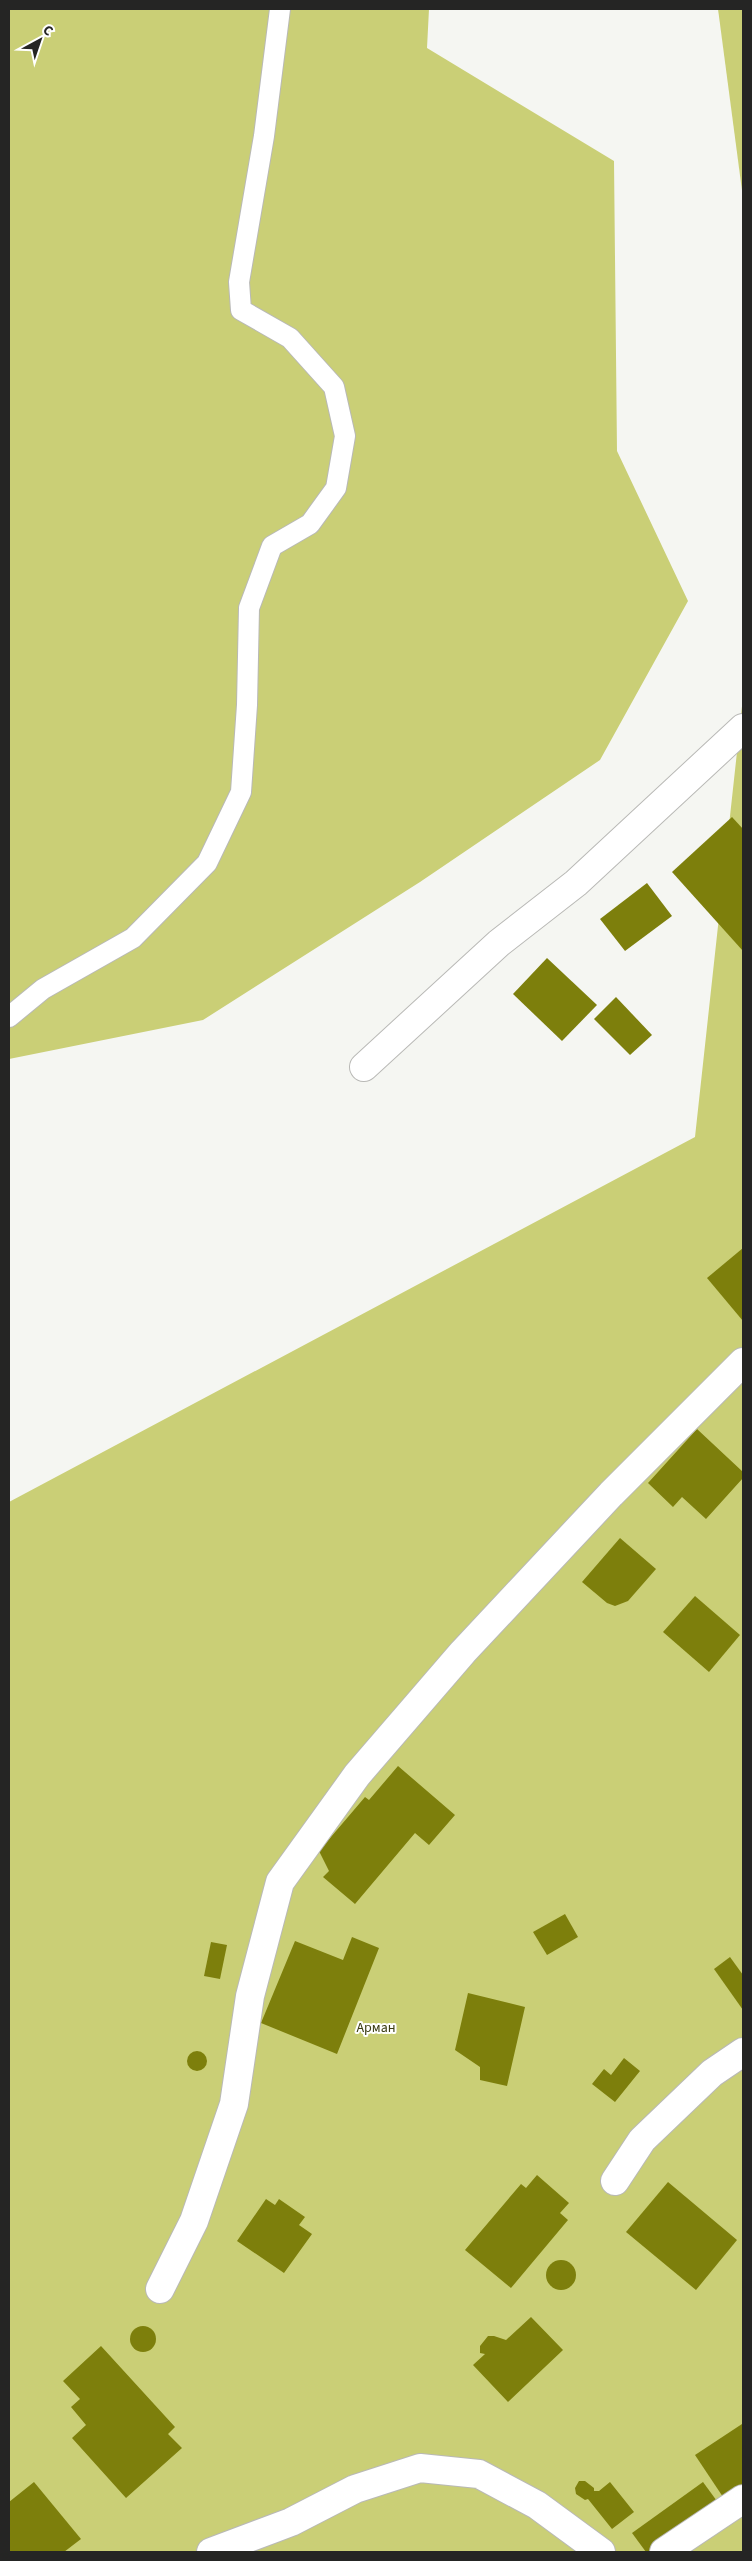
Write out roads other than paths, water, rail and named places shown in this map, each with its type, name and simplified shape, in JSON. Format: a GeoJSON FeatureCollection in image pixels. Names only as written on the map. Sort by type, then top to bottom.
{"type":"FeatureCollection","features":[{"type":"Feature","properties":{"kind":"street"},"geometry":{"type":"LineString","coordinates":[[364,1067],[499,943],[576,883],[743,728]]}},
{"type":"Feature","properties":{"kind":"street"},"geometry":{"type":"LineString","coordinates":[[160,2289],[194,2221],[234,2104],[250,1996],[280,1882],[357,1775],[463,1652],[611,1494],[743,1362]]}},
{"type":"Feature","properties":{"kind":"street"},"geometry":{"type":"LineString","coordinates":[[615,2181],[642,2140],[712,2073],[743,2052]]}},
{"type":"Feature","properties":{"kind":"street"},"geometry":{"type":"LineString","coordinates":[[211,2552],[291,2522],[355,2489],[420,2468],[480,2474],[536,2505],[601,2552]]}},
{"type":"Feature","properties":{"kind":"street"},"geometry":{"type":"LineString","coordinates":[[664,2552],[743,2499]]}},
{"type":"Feature","properties":{"kind":"lane"},"geometry":{"type":"LineString","coordinates":[[9,1017],[44,989],[133,938],[207,863],[241,792],[247,705],[249,608],[272,546],[310,524],[336,488],[344,436],[334,387],[290,338],[241,310],[239,282],[264,136],[280,9]]}},
{"type":"Feature","properties":{"kind":"park label","name":"Арман"},"geometry":{"type":"Point","coordinates":[376,2027]}}]}
